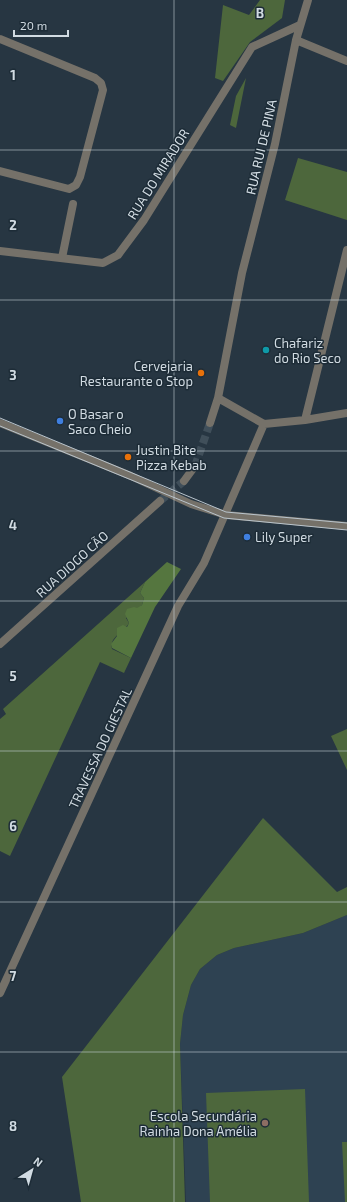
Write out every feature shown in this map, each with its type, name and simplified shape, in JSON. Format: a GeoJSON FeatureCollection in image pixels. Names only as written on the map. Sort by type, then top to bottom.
{"type":"FeatureCollection","features":[{"type":"Feature","properties":{"kind":"street","name":"RUA RUI DE PINA"},"geometry":{"type":"LineString","coordinates":[[210,423],[218,398],[242,273],[275,144],[296,40],[308,0]]}},
{"type":"Feature","properties":{"kind":"street","name":"RUA DO MIRADOR"},"geometry":{"type":"LineString","coordinates":[[0,252],[103,263],[118,255],[144,220],[252,47],[300,25]]}},
{"type":"Feature","properties":{"kind":"street"},"geometry":{"type":"LineString","coordinates":[[0,39],[85,73],[101,83],[103,90],[80,177],[76,185],[69,189],[0,171]]}},
{"type":"Feature","properties":{"kind":"street"},"geometry":{"type":"LineString","coordinates":[[296,40],[347,61]]}},
{"type":"Feature","properties":{"kind":"street"},"geometry":{"type":"LineString","coordinates":[[62,258],[73,204]]}},
{"type":"Feature","properties":{"kind":"street"},"geometry":{"type":"LineString","coordinates":[[305,420],[347,250]]}},
{"type":"Feature","properties":{"kind":"street"},"geometry":{"type":"LineString","coordinates":[[218,398],[264,424],[305,420],[347,413]]}},
{"type":"Feature","properties":{"kind":"street"},"geometry":{"type":"LineString","coordinates":[[0,423],[131,476],[191,504],[226,514],[347,526]]}},
{"type":"Feature","properties":{"kind":"street","name":"TRAVESSA DO GIESTAL"},"geometry":{"type":"LineString","coordinates":[[0,993],[178,606],[204,563],[264,424]]}},
{"type":"Feature","properties":{"kind":"street"},"geometry":{"type":"LineString","coordinates":[[184,481],[195,466]]}},
{"type":"Feature","properties":{"kind":"street","name":"RUA DIOGO CÃO"},"geometry":{"type":"LineString","coordinates":[[0,644],[160,501]]}},
{"type":"Feature","properties":{"kind":"shaded area","name":"Escola Secundária Rainha Dona Amélia"},"geometry":{"type":"Polygon","coordinates":[[[347,915],[347,1202],[186,1202],[180,1044],[183,1015],[191,985],[200,969],[217,955],[234,948],[303,933],[347,915]]]}},
{"type":"Feature","properties":{"kind":"green space"},"geometry":{"type":"Polygon","coordinates":[[[260,0],[285,0],[282,18],[250,42],[223,81],[215,78],[223,5],[249,15],[260,0]]]}},
{"type":"Feature","properties":{"kind":"green space"},"geometry":{"type":"Polygon","coordinates":[[[246,78],[236,128],[230,125],[236,96],[246,78]]]}},
{"type":"Feature","properties":{"kind":"green space"},"geometry":{"type":"Polygon","coordinates":[[[298,158],[347,172],[347,220],[285,200],[298,158]]]}},
{"type":"Feature","properties":{"kind":"green space"},"geometry":{"type":"Polygon","coordinates":[[[167,562],[181,569],[155,607],[131,658],[112,648],[111,644],[117,636],[117,628],[123,625],[127,627],[129,623],[125,614],[127,609],[134,607],[137,608],[142,605],[144,598],[140,593],[145,582],[167,562]]]}},
{"type":"Feature","properties":{"kind":"green space"},"geometry":{"type":"Polygon","coordinates":[[[145,582],[140,593],[144,598],[142,605],[126,618],[129,623],[115,638],[112,645],[112,649],[131,658],[124,673],[100,662],[10,856],[0,851],[0,719],[6,714],[3,709],[145,582]]]}},
{"type":"Feature","properties":{"kind":"green space"},"geometry":{"type":"Polygon","coordinates":[[[347,729],[347,770],[331,736],[347,729]]]}},
{"type":"Feature","properties":{"kind":"green space"},"geometry":{"type":"Polygon","coordinates":[[[263,818],[337,892],[347,887],[347,915],[303,933],[234,948],[217,955],[200,969],[191,985],[183,1015],[180,1044],[185,1202],[81,1202],[62,1077],[263,818]]]}},
{"type":"Feature","properties":{"kind":"green space"},"geometry":{"type":"Polygon","coordinates":[[[305,1089],[309,1202],[210,1202],[206,1093],[305,1089]]]}},
{"type":"Feature","properties":{"kind":"green space"},"geometry":{"type":"Polygon","coordinates":[[[342,1142],[347,1142],[347,1202],[345,1202],[342,1142]]]}},
{"type":"Feature","properties":{"kind":"tunnel"},"geometry":{"type":"LineString","coordinates":[[195,466],[210,423]]}},
{"type":"Feature","properties":{"kind":"tunnel"},"geometry":{"type":"LineString","coordinates":[[160,501],[184,481]]}},
{"type":"Feature","properties":{"kind":"tram line"},"geometry":{"type":"LineString","coordinates":[[0,418],[226,512],[347,523]]}},
{"type":"Feature","properties":{"kind":"tram line"},"geometry":{"type":"LineString","coordinates":[[0,426],[224,518],[347,530]]}},
{"type":"Feature","properties":{"kind":"place","name":"Chafariz do Rio Seco"},"geometry":{"type":"Point","coordinates":[266,350]}},
{"type":"Feature","properties":{"kind":"place","name":"Cervejaria Restaurante o Stop"},"geometry":{"type":"Point","coordinates":[201,373]}},
{"type":"Feature","properties":{"kind":"place","name":"O Basar o Saco Cheio"},"geometry":{"type":"Point","coordinates":[60,421]}},
{"type":"Feature","properties":{"kind":"place","name":"Justin Bite Pizza Kebab"},"geometry":{"type":"Point","coordinates":[128,457]}},
{"type":"Feature","properties":{"kind":"place","name":"Lily Super"},"geometry":{"type":"Point","coordinates":[247,537]}},
{"type":"Feature","properties":{"kind":"place","name":"Escola Secundária Rainha Dona Amélia"},"geometry":{"type":"Point","coordinates":[265,1123]}}]}
